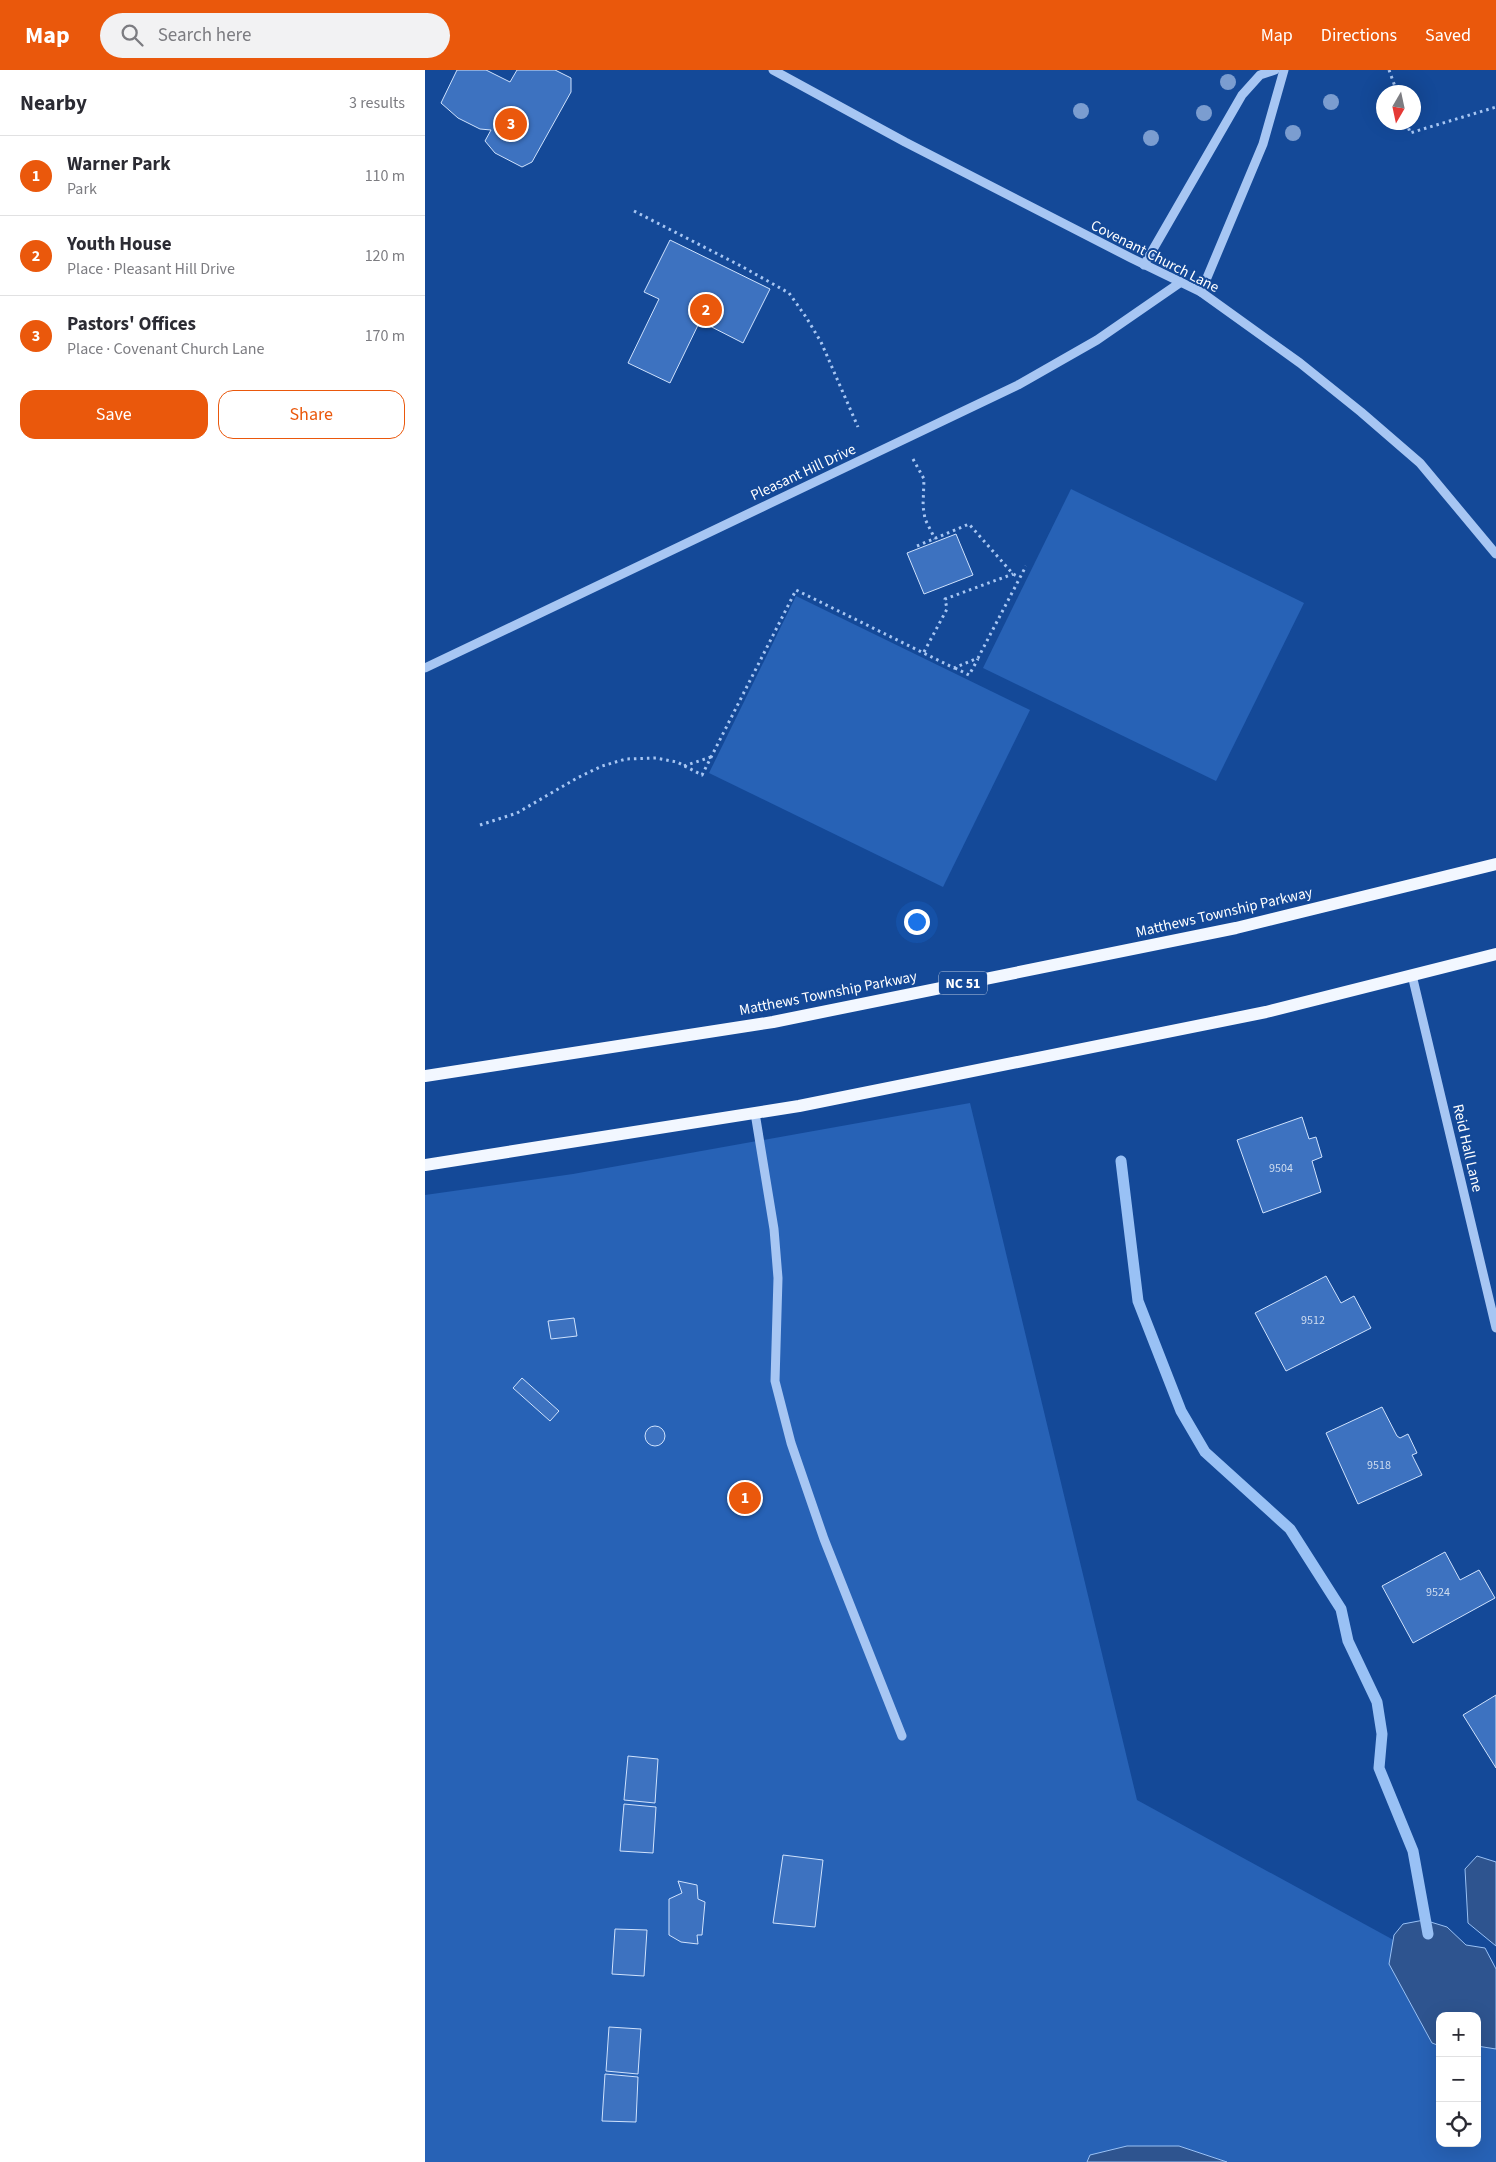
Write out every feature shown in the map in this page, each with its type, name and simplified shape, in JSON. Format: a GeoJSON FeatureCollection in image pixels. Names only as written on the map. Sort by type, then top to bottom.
{"type":"FeatureCollection","features":[{"type":"Feature","properties":{"kind":"main road","name":"Matthews Township Parkway"},"geometry":{"type":"LineString","coordinates":[[425,1076],[773,1022],[1235,928],[1496,864]]}},
{"type":"Feature","properties":{"kind":"main road"},"geometry":{"type":"LineString","coordinates":[[425,1165],[799,1106],[1266,1012],[1496,954]]}},
{"type":"Feature","properties":{"kind":"street","name":"Covenant Church Lane"},"geometry":{"type":"LineString","coordinates":[[773,70],[905,142],[1201,292],[1300,363],[1420,463],[1496,554]]}},
{"type":"Feature","properties":{"kind":"street"},"geometry":{"type":"LineString","coordinates":[[1144,264],[1242,95],[1260,75],[1275,70]]}},
{"type":"Feature","properties":{"kind":"street"},"geometry":{"type":"LineString","coordinates":[[1201,292],[1263,144],[1284,70]]}},
{"type":"Feature","properties":{"kind":"street","name":"Pleasant Hill Drive"},"geometry":{"type":"LineString","coordinates":[[425,668],[1018,385],[1097,340],[1181,282]]}},
{"type":"Feature","properties":{"kind":"street","name":"Reid Hall Lane"},"geometry":{"type":"LineString","coordinates":[[1413,975],[1496,1328]]}},
{"type":"Feature","properties":{"kind":"street"},"geometry":{"type":"LineString","coordinates":[[755,1113],[774,1229],[778,1278],[775,1381],[791,1443],[824,1538],[903,1736]]}},
{"type":"Feature","properties":{"kind":"path"},"geometry":{"type":"LineString","coordinates":[[1389,70],[1394,85]]}},
{"type":"Feature","properties":{"kind":"path"},"geometry":{"type":"LineString","coordinates":[[1421,130],[1496,107]]}},
{"type":"Feature","properties":{"kind":"path"},"geometry":{"type":"LineString","coordinates":[[1409,130],[1410,133],[1420,130]]}},
{"type":"Feature","properties":{"kind":"path"},"geometry":{"type":"LineString","coordinates":[[634,211],[789,293],[821,342],[857,427]]}},
{"type":"Feature","properties":{"kind":"path"},"geometry":{"type":"LineString","coordinates":[[913,459],[924,479],[923,506],[925,519],[935,539]]}},
{"type":"Feature","properties":{"kind":"path"},"geometry":{"type":"LineString","coordinates":[[917,546],[969,524],[1013,574],[1019,577]]}},
{"type":"Feature","properties":{"kind":"path"},"geometry":{"type":"LineString","coordinates":[[480,825],[517,813],[577,778],[602,766],[626,759],[656,758],[677,762],[702,775],[796,590],[969,675],[1026,566]]}},
{"type":"Feature","properties":{"kind":"path"},"geometry":{"type":"LineString","coordinates":[[924,652],[947,609],[945,599],[1013,574]]}},
{"type":"Feature","properties":{"kind":"path"},"geometry":{"type":"LineString","coordinates":[[955,668],[978,658]]}},
{"type":"Feature","properties":{"kind":"path"},"geometry":{"type":"LineString","coordinates":[[684,766],[711,756]]}},
{"type":"Feature","properties":{"kind":"shaded area"},"geometry":{"type":"Polygon","coordinates":[[[1071,489],[1304,603],[1216,781],[983,668],[1071,489]]]}},
{"type":"Feature","properties":{"kind":"shaded area"},"geometry":{"type":"Polygon","coordinates":[[[796,596],[1030,710],[943,887],[709,773],[796,596]]]}},
{"type":"Feature","properties":{"kind":"shaded area"},"geometry":{"type":"Polygon","coordinates":[[[970,1103],[1137,1800],[1496,1996],[1496,2162],[425,2162],[425,1195],[573,1174],[970,1103]]]}},
{"type":"Feature","properties":{"kind":"shaded area"},"geometry":{"type":"Polygon","coordinates":[[[1477,1856],[1496,1862],[1496,1946],[1468,1923],[1465,1869],[1477,1856]]]}},
{"type":"Feature","properties":{"kind":"shaded area"},"geometry":{"type":"Polygon","coordinates":[[[1424,1920],[1447,1927],[1466,1945],[1485,1948],[1496,1969],[1496,2049],[1481,2047],[1481,2012],[1436,2012],[1436,2044],[1432,2043],[1389,1964],[1394,1935],[1403,1924],[1424,1920]]]}},
{"type":"Feature","properties":{"kind":"shaded area"},"geometry":{"type":"Polygon","coordinates":[[[1127,2146],[1179,2146],[1227,2162],[1087,2162],[1090,2155],[1127,2146]]]}},
{"type":"Feature","properties":{"kind":"building"},"geometry":{"type":"Polygon","coordinates":[[[457,70],[486,70],[510,82],[517,70],[555,70],[571,78],[571,92],[532,162],[522,167],[495,153],[485,141],[491,130],[480,129],[458,118],[441,103],[457,70]]]}},
{"type":"Feature","properties":{"kind":"building"},"geometry":{"type":"Polygon","coordinates":[[[670,240],[770,289],[743,343],[700,321],[670,383],[628,363],[659,299],[644,292],[670,240]]]}},
{"type":"Feature","properties":{"kind":"building"},"geometry":{"type":"Polygon","coordinates":[[[956,534],[973,575],[924,594],[907,553],[956,534]]]}},
{"type":"Feature","properties":{"kind":"building"},"geometry":{"type":"Polygon","coordinates":[[[1302,1117],[1309,1139],[1316,1137],[1322,1157],[1312,1161],[1321,1192],[1263,1213],[1237,1140],[1302,1117]]]}},
{"type":"Feature","properties":{"kind":"building"},"geometry":{"type":"Polygon","coordinates":[[[1326,1276],[1341,1303],[1354,1296],[1371,1328],[1286,1371],[1255,1313],[1326,1276]]]}},
{"type":"Feature","properties":{"kind":"building"},"geometry":{"type":"Polygon","coordinates":[[[574,1318],[577,1336],[551,1339],[548,1321],[574,1318]]]}},
{"type":"Feature","properties":{"kind":"building"},"geometry":{"type":"Polygon","coordinates":[[[522,1378],[559,1411],[550,1421],[513,1388],[522,1378]]]}},
{"type":"Feature","properties":{"kind":"building"},"geometry":{"type":"Polygon","coordinates":[[[1382,1407],[1397,1436],[1400,1438],[1408,1434],[1417,1453],[1412,1455],[1422,1475],[1358,1504],[1326,1433],[1382,1407]]]}},
{"type":"Feature","properties":{"kind":"building"},"geometry":{"type":"Polygon","coordinates":[[[655,1426],[662,1429],[665,1436],[662,1443],[655,1446],[648,1443],[645,1436],[648,1429],[655,1426]]]}},
{"type":"Feature","properties":{"kind":"building"},"geometry":{"type":"Polygon","coordinates":[[[1445,1552],[1460,1580],[1479,1570],[1495,1598],[1413,1643],[1382,1586],[1445,1552]]]}},
{"type":"Feature","properties":{"kind":"building"},"geometry":{"type":"Polygon","coordinates":[[[1496,1695],[1496,1768],[1463,1715],[1496,1695]]]}},
{"type":"Feature","properties":{"kind":"building"},"geometry":{"type":"Polygon","coordinates":[[[628,1756],[658,1759],[655,1803],[624,1800],[628,1756]]]}},
{"type":"Feature","properties":{"kind":"building"},"geometry":{"type":"Polygon","coordinates":[[[624,1804],[656,1807],[653,1853],[620,1851],[624,1804]]]}},
{"type":"Feature","properties":{"kind":"building"},"geometry":{"type":"Polygon","coordinates":[[[783,1855],[823,1860],[815,1927],[773,1923],[783,1855]]]}},
{"type":"Feature","properties":{"kind":"building"},"geometry":{"type":"Polygon","coordinates":[[[678,1881],[697,1885],[698,1899],[705,1902],[702,1935],[697,1935],[698,1944],[681,1942],[669,1935],[669,1899],[682,1893],[678,1881]]]}},
{"type":"Feature","properties":{"kind":"building"},"geometry":{"type":"Polygon","coordinates":[[[615,1929],[647,1930],[644,1976],[612,1974],[615,1929]]]}},
{"type":"Feature","properties":{"kind":"building"},"geometry":{"type":"Polygon","coordinates":[[[609,2027],[641,2029],[638,2074],[606,2071],[609,2027]]]}},
{"type":"Feature","properties":{"kind":"building"},"geometry":{"type":"Polygon","coordinates":[[[605,2074],[638,2077],[636,2122],[602,2121],[605,2074]]]}},
{"type":"Feature","properties":{"kind":"waterway"},"geometry":{"type":"LineString","coordinates":[[1121,1161],[1138,1301],[1181,1411],[1205,1452],[1290,1529],[1341,1609],[1348,1641],[1377,1702],[1382,1734],[1379,1768],[1413,1851],[1428,1934]]}},
{"type":"Feature","properties":{"kind":"place","name":"Pastors' Offices"},"geometry":{"type":"Point","coordinates":[511,124]}},
{"type":"Feature","properties":{"kind":"place","name":"Youth House"},"geometry":{"type":"Point","coordinates":[706,310]}},
{"type":"Feature","properties":{"kind":"place","name":"Warner Park"},"geometry":{"type":"Point","coordinates":[745,1498]}}]}
